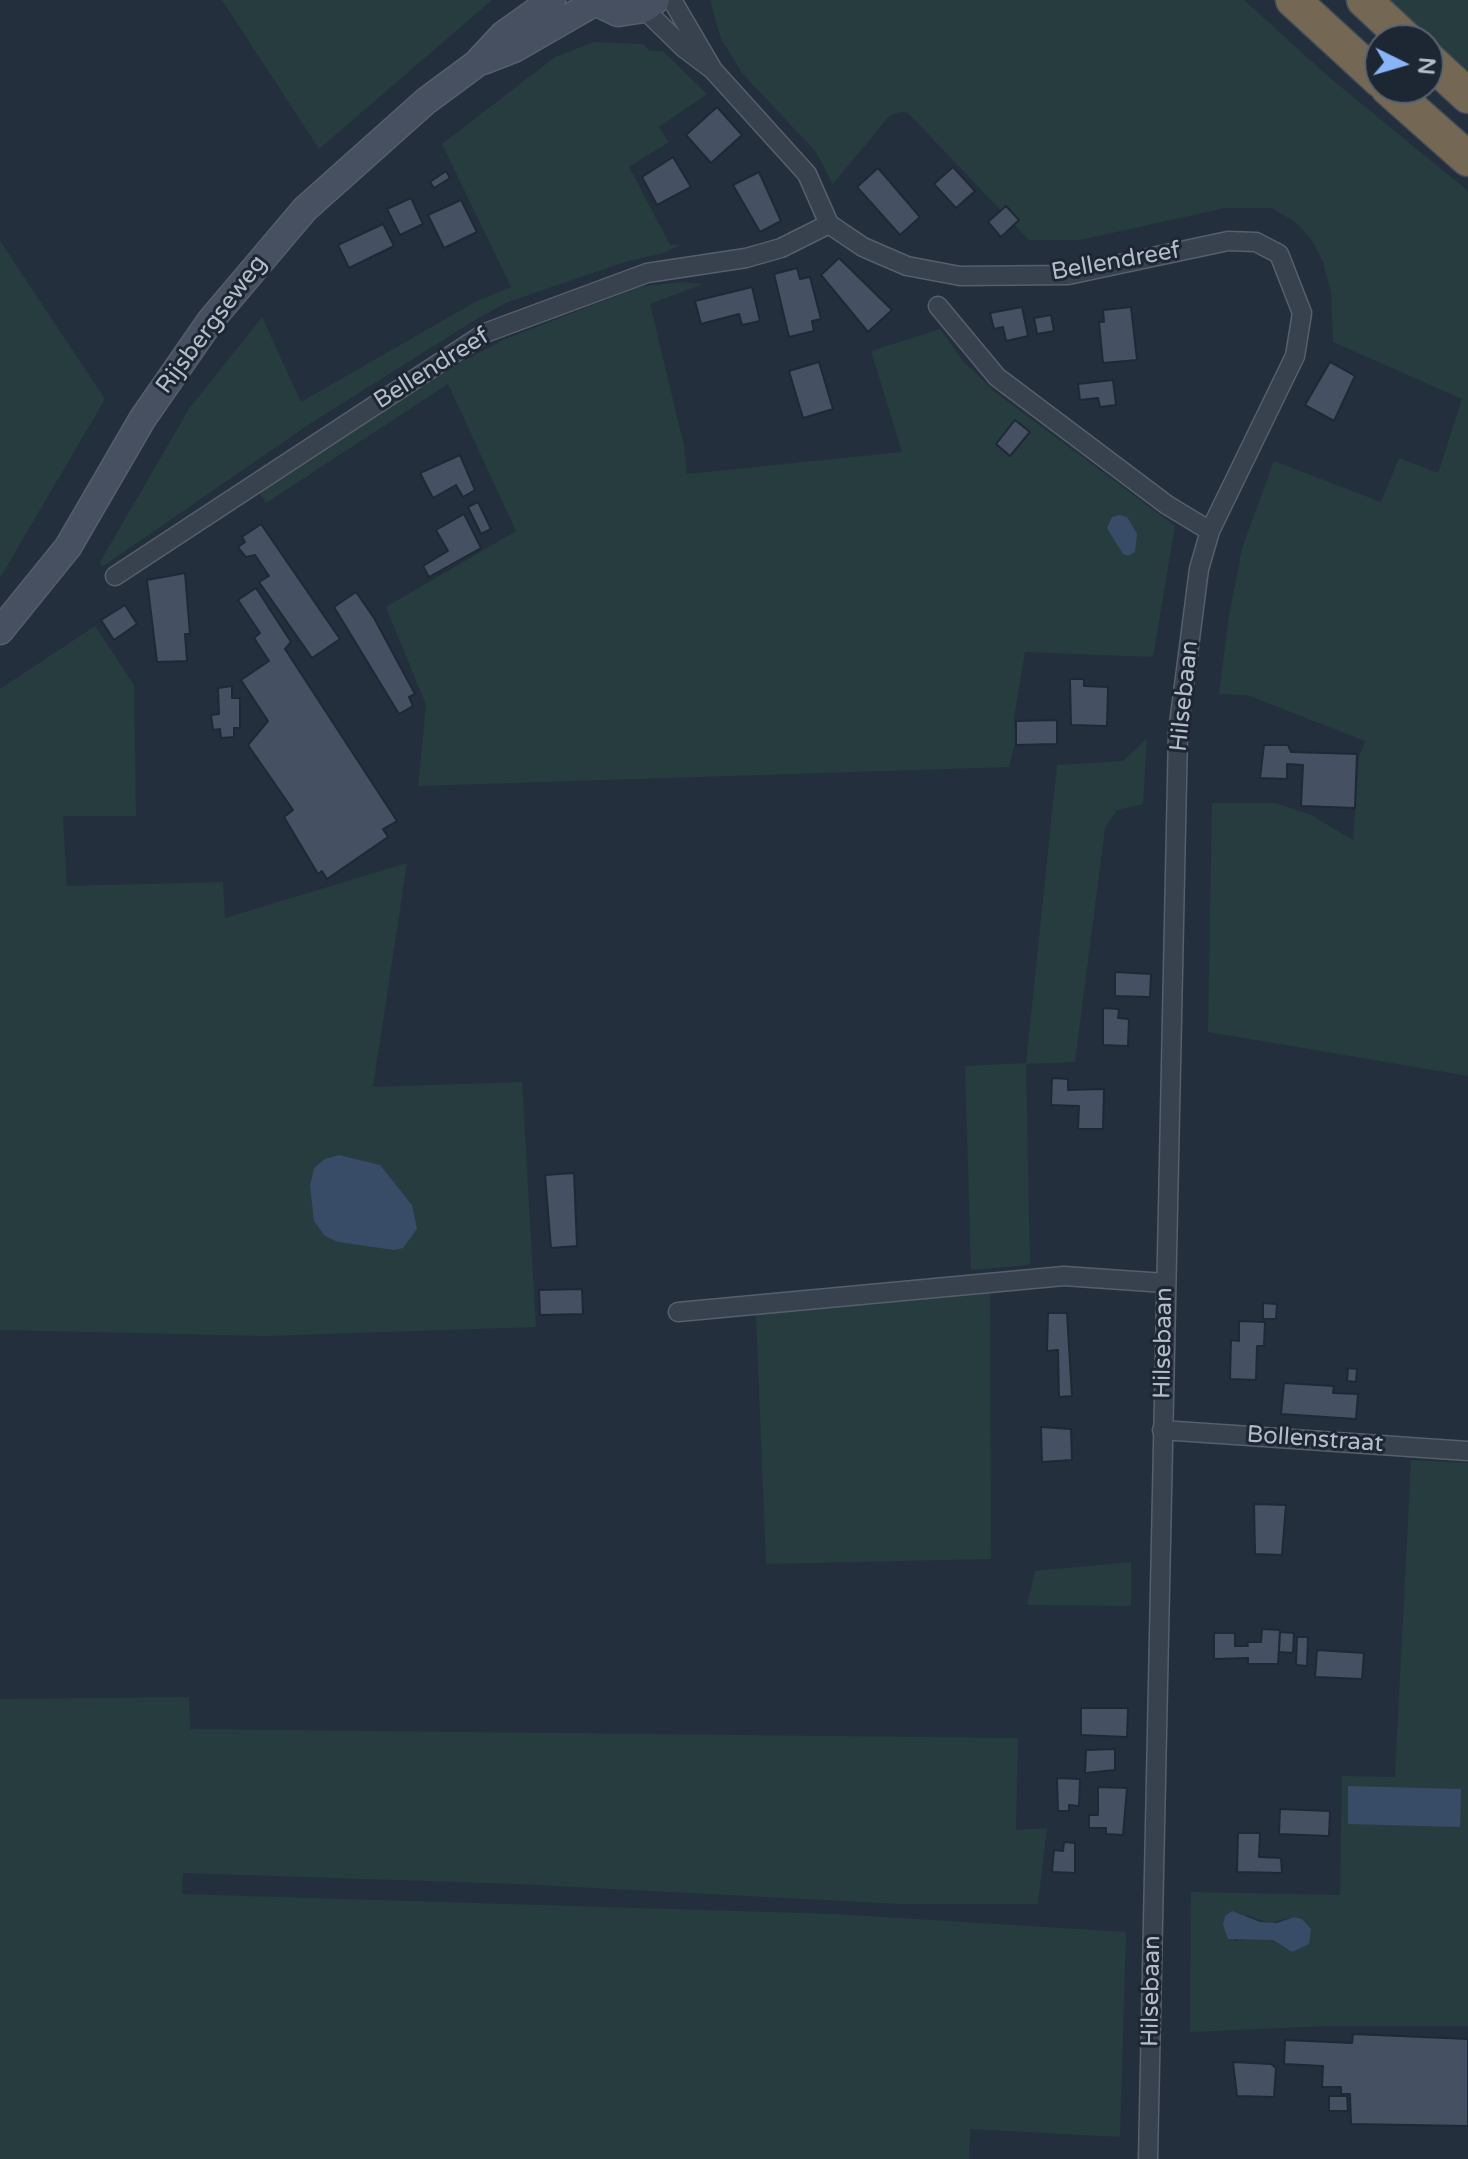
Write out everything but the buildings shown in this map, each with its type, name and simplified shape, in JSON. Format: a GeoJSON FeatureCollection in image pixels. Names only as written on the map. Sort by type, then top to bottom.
{"type":"FeatureCollection","features":[{"type":"Feature","properties":{"kind":"highway"},"geometry":{"type":"LineString","coordinates":[[1293,0],[1364,65]]}},
{"type":"Feature","properties":{"kind":"highway"},"geometry":{"type":"LineString","coordinates":[[1364,0],[1390,24]]}},
{"type":"Feature","properties":{"kind":"highway"},"geometry":{"type":"LineString","coordinates":[[1444,74],[1468,96]]}},
{"type":"Feature","properties":{"kind":"highway"},"geometry":{"type":"LineString","coordinates":[[1406,104],[1468,159]]}},
{"type":"Feature","properties":{"kind":"main road","name":"Rijsbergseweg"},"geometry":{"type":"LineString","coordinates":[[0,631],[68,547],[143,418],[220,308],[305,209],[426,101],[476,64],[504,34],[552,0]]}},
{"type":"Feature","properties":{"kind":"main road","name":"Rijsbergseweg"},"geometry":{"type":"LineString","coordinates":[[476,64],[514,49],[592,1]]}},
{"type":"Feature","properties":{"kind":"main road"},"geometry":{"type":"LineString","coordinates":[[592,1],[618,13],[650,4]]}},
{"type":"Feature","properties":{"kind":"street"},"geometry":{"type":"LineString","coordinates":[[672,0],[713,70]]}},
{"type":"Feature","properties":{"kind":"street"},"geometry":{"type":"LineString","coordinates":[[650,4],[676,41],[713,70],[807,174],[829,224]]}},
{"type":"Feature","properties":{"kind":"street","name":"Bellendreef"},"geometry":{"type":"LineString","coordinates":[[115,576],[485,333],[647,273],[746,258],[781,248],[829,224],[863,247],[907,266],[960,276],[1068,275],[1228,241],[1256,242],[1279,254],[1294,286]]}},
{"type":"Feature","properties":{"kind":"street","name":"Hilsebaan"},"geometry":{"type":"LineString","coordinates":[[1148,2159],[1178,732],[1199,569],[1210,531],[1295,356],[1302,313],[1294,286]]}},
{"type":"Feature","properties":{"kind":"street"},"geometry":{"type":"LineString","coordinates":[[938,306],[997,377],[1167,505],[1210,531]]}},
{"type":"Feature","properties":{"kind":"street"},"geometry":{"type":"LineString","coordinates":[[678,1312],[1064,1276],[1165,1283]]}},
{"type":"Feature","properties":{"kind":"street","name":"Bollenstraat"},"geometry":{"type":"LineString","coordinates":[[1162,1430],[1468,1451]]}},
{"type":"Feature","properties":{"kind":"green space"},"geometry":{"type":"Polygon","coordinates":[[[222,0],[492,0],[319,149],[222,0]]]}},
{"type":"Feature","properties":{"kind":"green space"},"geometry":{"type":"Polygon","coordinates":[[[710,0],[1244,0],[1330,78],[1468,191],[1468,1076],[1208,1032],[1212,803],[1276,803],[1311,815],[1353,840],[1359,757],[1365,741],[1247,695],[1219,694],[1229,615],[1242,548],[1274,461],[1381,502],[1399,458],[1438,473],[1462,399],[1333,342],[1331,292],[1323,262],[1311,239],[1295,222],[1272,208],[1225,208],[1080,240],[1029,240],[908,113],[902,112],[890,115],[833,184],[816,152],[743,74],[721,39],[710,0]]]}},
{"type":"Feature","properties":{"kind":"green space"},"geometry":{"type":"Polygon","coordinates":[[[1383,0],[1468,0],[1468,70],[1444,50],[1444,24],[1412,24],[1383,0]]]}},
{"type":"Feature","properties":{"kind":"green space"},"geometry":{"type":"Polygon","coordinates":[[[594,42],[643,44],[650,51],[663,51],[707,94],[659,127],[669,142],[629,167],[670,245],[682,244],[664,253],[625,262],[508,302],[480,317],[311,423],[102,567],[100,562],[189,409],[262,317],[301,402],[475,302],[511,287],[442,144],[555,57],[594,42]]]}},
{"type":"Feature","properties":{"kind":"green space"},"geometry":{"type":"Polygon","coordinates":[[[0,241],[105,399],[0,578],[0,241]]]}},
{"type":"Feature","properties":{"kind":"green space"},"geometry":{"type":"Polygon","coordinates":[[[681,282],[703,284],[650,304],[684,446],[687,474],[902,452],[871,351],[940,329],[963,361],[995,392],[1175,526],[1153,657],[1025,652],[1014,718],[1015,743],[1009,767],[418,786],[426,705],[386,607],[516,531],[448,384],[266,503],[258,491],[400,395],[503,340],[639,287],[681,282]]]}},
{"type":"Feature","properties":{"kind":"green space"},"geometry":{"type":"Polygon","coordinates":[[[95,626],[134,685],[136,816],[63,816],[67,886],[223,882],[225,918],[407,863],[373,1087],[522,1082],[536,1327],[265,1336],[0,1330],[0,689],[95,626]],[[339,1155],[412,1205],[379,1165],[339,1155]]]}},
{"type":"Feature","properties":{"kind":"green space"},"geometry":{"type":"Polygon","coordinates":[[[1147,739],[1143,804],[1117,810],[1105,828],[1075,1062],[1026,1064],[1030,1265],[971,1270],[965,1066],[1026,1063],[1057,765],[1123,761],[1147,739]]]}},
{"type":"Feature","properties":{"kind":"green space"},"geometry":{"type":"Polygon","coordinates":[[[990,1290],[991,1559],[766,1564],[756,1314],[990,1290]]]}},
{"type":"Feature","properties":{"kind":"green space"},"geometry":{"type":"Polygon","coordinates":[[[1411,1460],[1468,1463],[1468,2026],[1329,2026],[1190,2032],[1191,1892],[1340,1895],[1342,1776],[1395,1777],[1411,1460]],[[1246,1915],[1234,1941],[1261,1937],[1287,1949],[1302,1919],[1294,1917],[1269,1923],[1246,1915]]]}},
{"type":"Feature","properties":{"kind":"green space"},"geometry":{"type":"Polygon","coordinates":[[[1131,1562],[1131,1606],[1027,1605],[1035,1571],[1131,1562]]]}},
{"type":"Feature","properties":{"kind":"green space"},"geometry":{"type":"Polygon","coordinates":[[[189,1697],[190,1729],[1018,1738],[1016,1830],[1047,1828],[1038,1904],[900,1904],[517,1884],[183,1873],[182,1894],[834,1914],[1126,1932],[1120,2137],[970,2129],[969,2159],[0,2159],[0,1699],[189,1697]]]}},
{"type":"Feature","properties":{"kind":"water"},"geometry":{"type":"Polygon","coordinates":[[[1112,517],[1127,517],[1137,534],[1135,552],[1128,556],[1123,554],[1107,528],[1112,517]]]}},
{"type":"Feature","properties":{"kind":"water"},"geometry":{"type":"Polygon","coordinates":[[[339,1155],[380,1165],[412,1205],[417,1229],[403,1248],[394,1250],[338,1242],[325,1236],[314,1221],[310,1186],[314,1168],[325,1159],[339,1155]]]}},
{"type":"Feature","properties":{"kind":"water"},"geometry":{"type":"Polygon","coordinates":[[[1348,1786],[1461,1789],[1460,1827],[1348,1824],[1348,1786]]]}},
{"type":"Feature","properties":{"kind":"water"},"geometry":{"type":"Polygon","coordinates":[[[1232,1911],[1260,1922],[1277,1923],[1294,1917],[1302,1919],[1311,1929],[1309,1944],[1292,1952],[1273,1940],[1228,1939],[1223,1925],[1225,1916],[1232,1911]]]}}]}
